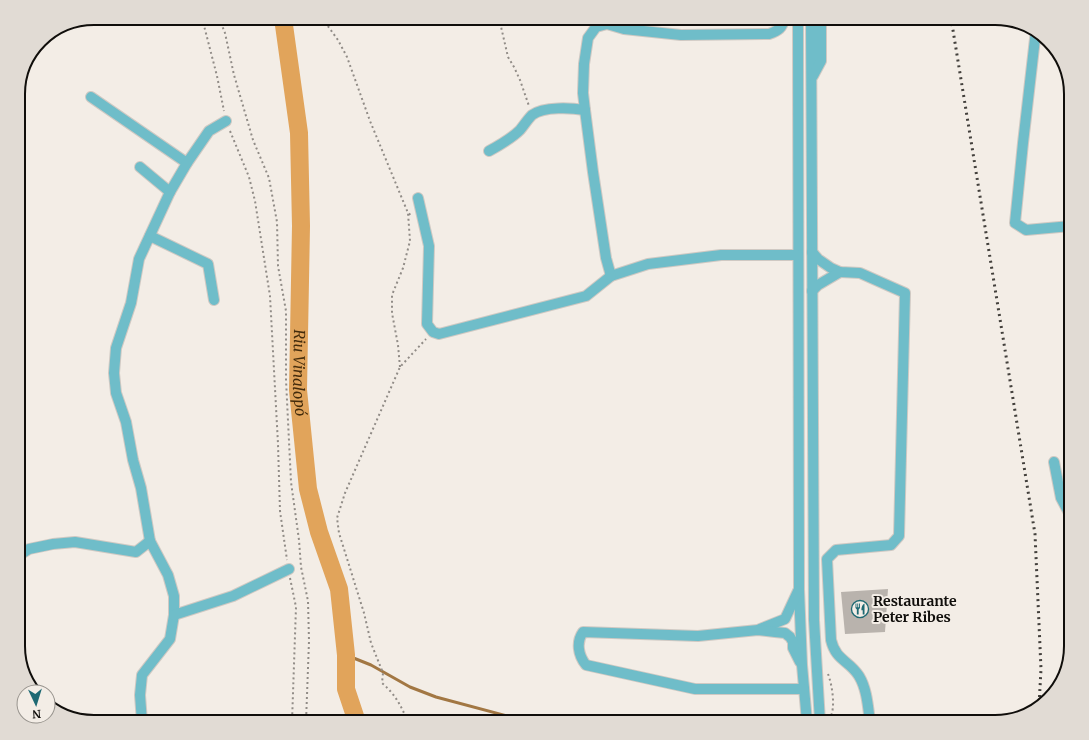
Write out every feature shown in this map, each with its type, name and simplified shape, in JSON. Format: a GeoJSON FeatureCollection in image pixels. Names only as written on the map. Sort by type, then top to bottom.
{"type":"FeatureCollection","features":[{"type":"Feature","properties":{"kind":"street"},"geometry":{"type":"LineString","coordinates":[[603,25],[596,27],[588,38],[584,64],[584,93],[593,172],[610,276]]}},
{"type":"Feature","properties":{"kind":"street"},"geometry":{"type":"LineString","coordinates":[[610,25],[624,29],[681,35],[769,34],[778,31],[782,25]]}},
{"type":"Feature","properties":{"kind":"street"},"geometry":{"type":"LineString","coordinates":[[798,25],[799,589],[802,666],[806,715]]}},
{"type":"Feature","properties":{"kind":"street"},"geometry":{"type":"LineString","coordinates":[[811,25],[814,620],[820,715]]}},
{"type":"Feature","properties":{"kind":"street"},"geometry":{"type":"LineString","coordinates":[[812,80],[821,60],[820,25]]}},
{"type":"Feature","properties":{"kind":"street"},"geometry":{"type":"LineString","coordinates":[[1035,38],[1022,143],[1016,223],[1026,230],[1064,227]]}},
{"type":"Feature","properties":{"kind":"street"},"geometry":{"type":"LineString","coordinates":[[91,97],[187,163]]}},
{"type":"Feature","properties":{"kind":"street"},"geometry":{"type":"LineString","coordinates":[[488,151],[509,139],[522,128],[533,115],[542,111],[573,108],[585,110]]}},
{"type":"Feature","properties":{"kind":"street"},"geometry":{"type":"LineString","coordinates":[[141,715],[140,695],[142,675],[170,639],[174,615],[174,596],[168,575],[150,541],[141,488],[133,460],[126,422],[116,394],[114,373],[116,348],[131,303],[139,259],[170,192],[187,163],[209,131],[226,121]]}},
{"type":"Feature","properties":{"kind":"street"},"geometry":{"type":"LineString","coordinates":[[140,167],[170,192]]}},
{"type":"Feature","properties":{"kind":"street"},"geometry":{"type":"LineString","coordinates":[[418,198],[429,246],[428,324],[433,332],[439,334],[586,296],[610,276],[648,264],[721,255],[798,256]]}},
{"type":"Feature","properties":{"kind":"street"},"geometry":{"type":"LineString","coordinates":[[150,236],[208,264],[214,300]]}},
{"type":"Feature","properties":{"kind":"street"},"geometry":{"type":"LineString","coordinates":[[812,252],[818,259],[840,272],[860,274],[905,293],[899,536],[891,545],[836,550],[827,559],[831,640],[833,648],[836,654],[860,677],[869,715]]}},
{"type":"Feature","properties":{"kind":"street"},"geometry":{"type":"LineString","coordinates":[[812,291],[818,284],[840,272]]}},
{"type":"Feature","properties":{"kind":"street"},"geometry":{"type":"LineString","coordinates":[[1054,462],[1064,502]]}},
{"type":"Feature","properties":{"kind":"street"},"geometry":{"type":"LineString","coordinates":[[25,552],[29,549],[53,544],[75,542],[136,552],[150,541]]}},
{"type":"Feature","properties":{"kind":"street"},"geometry":{"type":"LineString","coordinates":[[174,615],[233,596],[289,569]]}},
{"type":"Feature","properties":{"kind":"street"},"geometry":{"type":"LineString","coordinates":[[758,630],[785,619],[799,589]]}},
{"type":"Feature","properties":{"kind":"street"},"geometry":{"type":"LineString","coordinates":[[802,666],[793,648],[793,642],[785,633],[758,630],[698,636],[583,632],[578,639],[580,658],[586,665],[695,689],[804,689]]}},
{"type":"Feature","properties":{"kind":"path"},"geometry":{"type":"LineString","coordinates":[[204,25],[217,76],[226,121],[249,177],[255,201],[270,296],[280,511],[296,607],[292,715]]}},
{"type":"Feature","properties":{"kind":"path"},"geometry":{"type":"LineString","coordinates":[[222,25],[225,33],[234,75],[253,140],[269,178],[277,222],[278,266],[286,312],[286,380],[291,482],[301,566],[308,601],[309,641],[306,715]]}},
{"type":"Feature","properties":{"kind":"path"},"geometry":{"type":"LineString","coordinates":[[327,25],[338,40],[347,57],[370,121],[408,214],[410,241],[403,268],[392,295],[392,313],[398,345],[400,367]]}},
{"type":"Feature","properties":{"kind":"path"},"geometry":{"type":"LineString","coordinates":[[500,25],[508,57],[520,80],[527,98],[528,106],[542,111]]}},
{"type":"Feature","properties":{"kind":"path"},"geometry":{"type":"LineString","coordinates":[[408,214],[424,224]]}},
{"type":"Feature","properties":{"kind":"path"},"geometry":{"type":"LineString","coordinates":[[405,715],[400,703],[390,690],[382,683],[383,674],[371,643],[364,613],[339,533],[337,518],[345,493],[400,367],[433,332]]}},
{"type":"Feature","properties":{"kind":"building"},"geometry":{"type":"Polygon","coordinates":[[[888,589],[885,632],[845,634],[841,592],[888,589]]]}},
{"type":"Feature","properties":{"kind":"waterway","name":"Riu Vinalopó"},"geometry":{"type":"LineString","coordinates":[[284,25],[299,133],[301,226],[298,390],[308,489],[319,532],[339,589],[346,655],[346,689],[355,715]]}},
{"type":"Feature","properties":{"kind":"waterway"},"geometry":{"type":"LineString","coordinates":[[346,655],[371,665],[410,687],[436,697],[504,715]]}},
{"type":"Feature","properties":{"kind":"railway"},"geometry":{"type":"LineString","coordinates":[[952,25],[1035,534],[1041,669],[1039,699]]}},
{"type":"Feature","properties":{"kind":"place","name":"Restaurante Peter Ribes"},"geometry":{"type":"Point","coordinates":[860,609]}}]}
